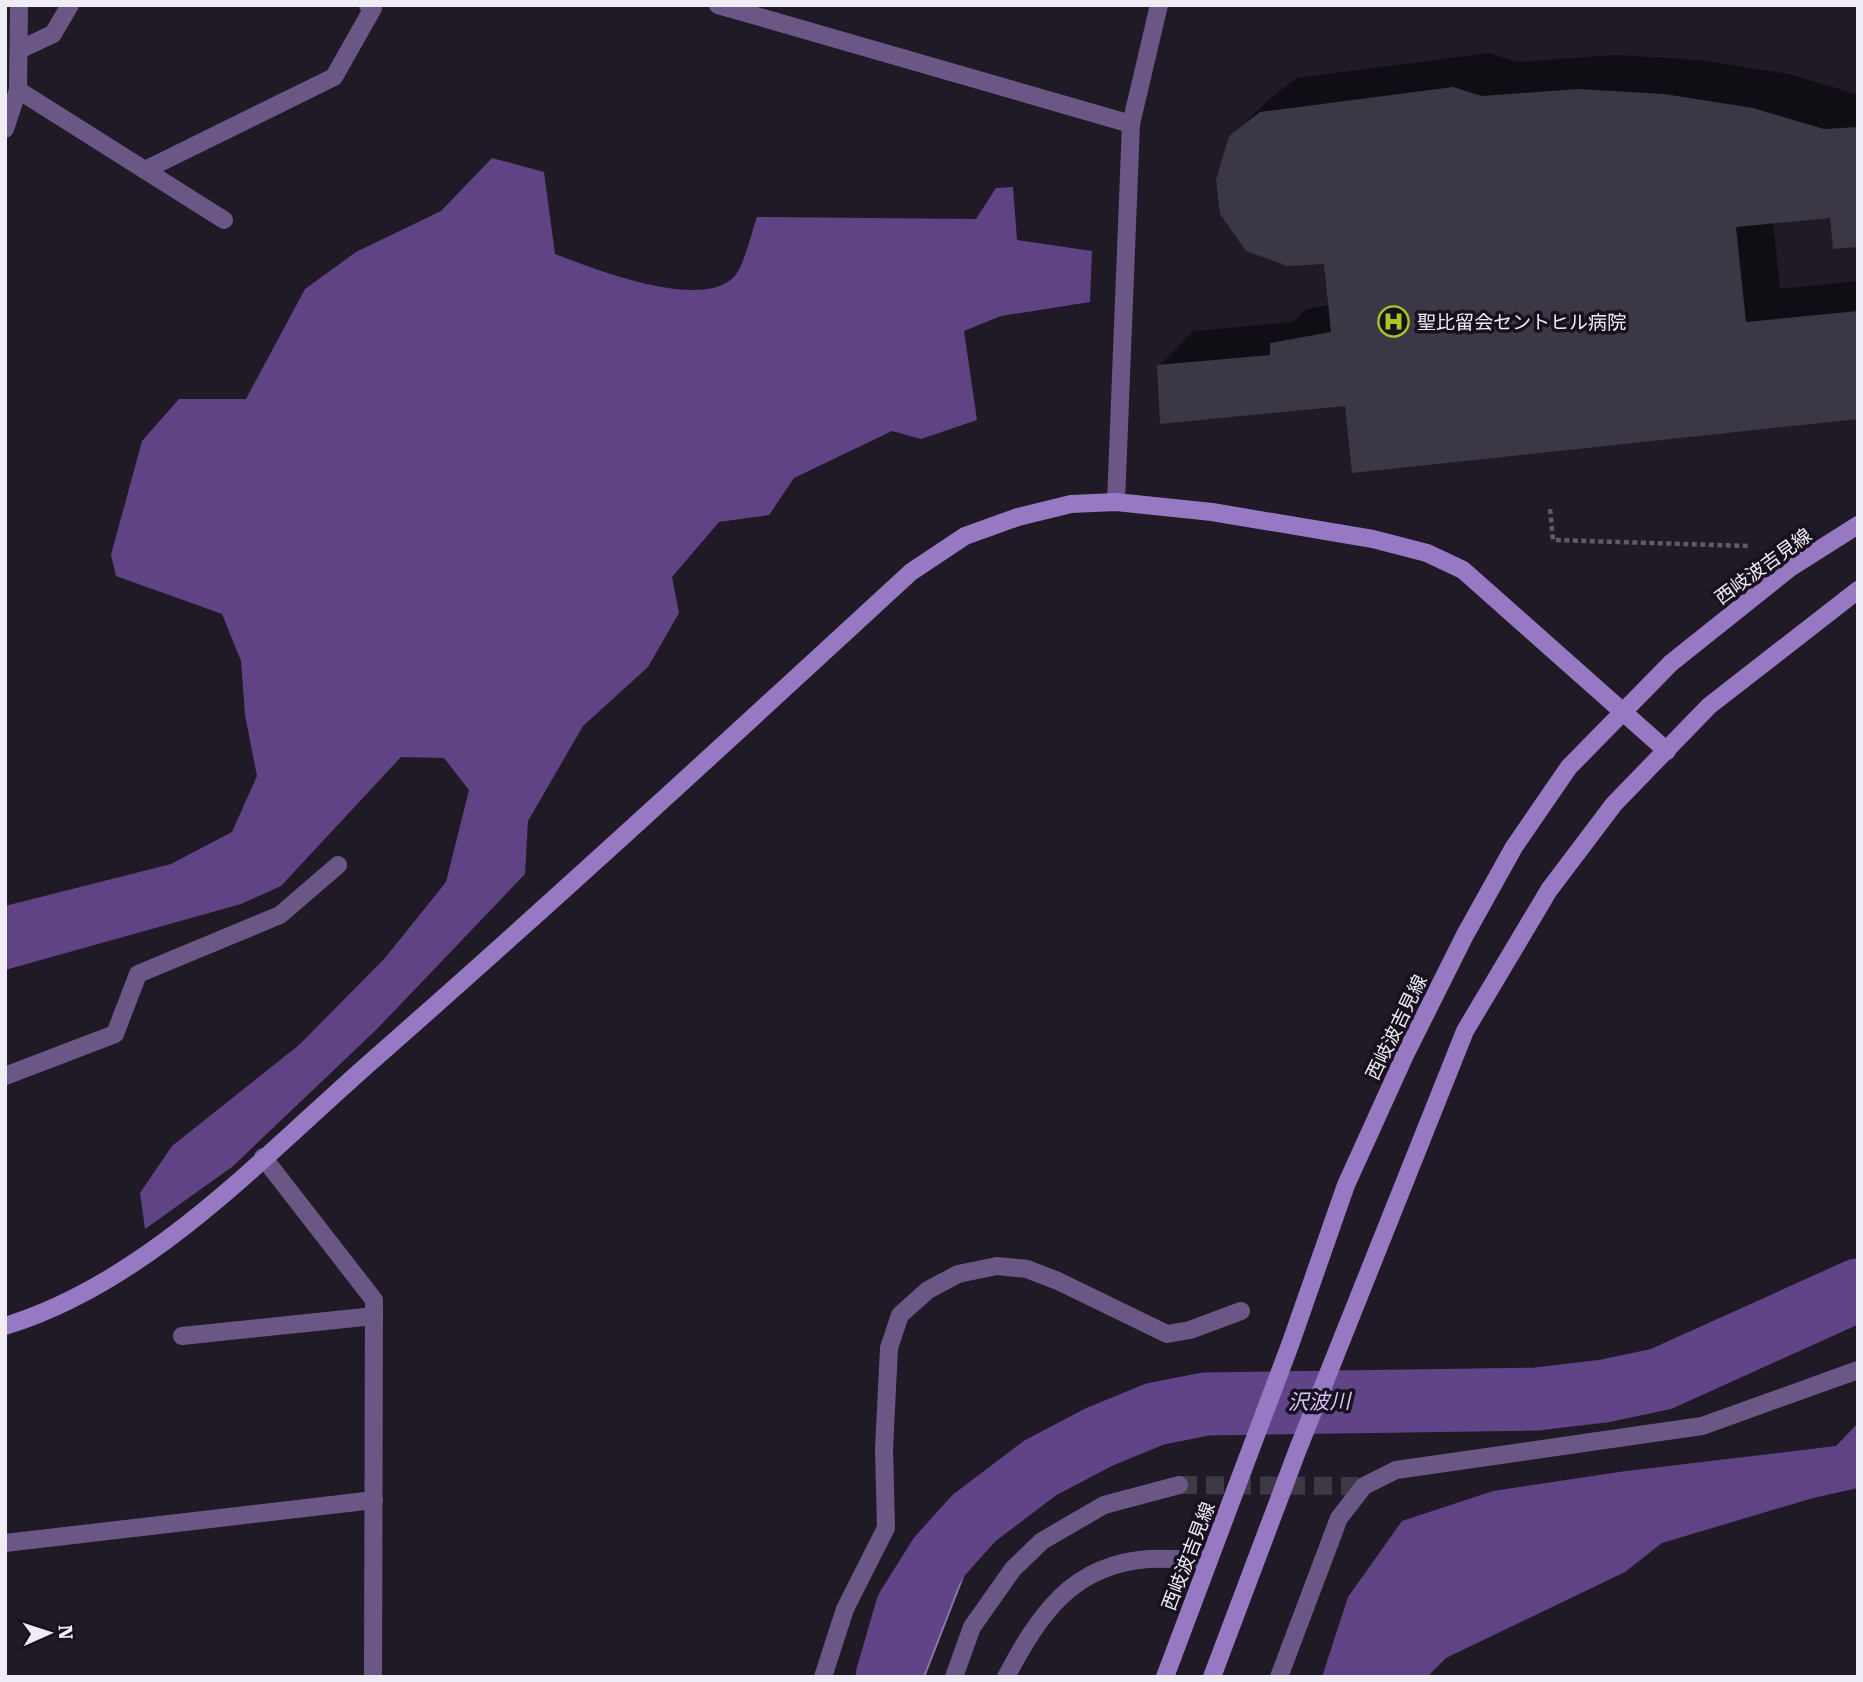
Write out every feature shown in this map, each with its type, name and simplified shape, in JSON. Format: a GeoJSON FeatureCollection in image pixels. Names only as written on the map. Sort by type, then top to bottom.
{"type":"FeatureCollection","features":[{"type":"Feature","properties":{"kind":"main road"},"geometry":{"type":"LineString","coordinates":[[5,1326],[38,1316],[92,1290],[181,1229],[565,890],[911,572],[965,536],[1018,517],[1071,504],[1116,502],[1212,512],[1374,539],[1427,553],[1463,570],[1491,593],[1667,751]]}},
{"type":"Feature","properties":{"kind":"main road","name":"西岐波吉見線"},"geometry":{"type":"LineString","coordinates":[[1165,1677],[1290,1345],[1346,1185],[1405,1055],[1465,935],[1514,847],[1569,767],[1671,663],[1790,568],[1858,525]]}},
{"type":"Feature","properties":{"kind":"main road"},"geometry":{"type":"LineString","coordinates":[[1212,1677],[1298,1449],[1465,1031],[1549,890],[1614,804],[1709,706],[1858,590]]}},
{"type":"Feature","properties":{"kind":"street"},"geometry":{"type":"LineString","coordinates":[[5,130],[18,90],[21,49],[19,5]]}},
{"type":"Feature","properties":{"kind":"street"},"geometry":{"type":"LineString","coordinates":[[21,49],[53,34],[69,5]]}},
{"type":"Feature","properties":{"kind":"street"},"geometry":{"type":"LineString","coordinates":[[145,170],[334,77],[373,8],[368,5]]}},
{"type":"Feature","properties":{"kind":"street"},"geometry":{"type":"LineString","coordinates":[[718,5],[1131,124]]}},
{"type":"Feature","properties":{"kind":"street"},"geometry":{"type":"LineString","coordinates":[[1116,502],[1131,124],[1158,5]]}},
{"type":"Feature","properties":{"kind":"street"},"geometry":{"type":"LineString","coordinates":[[18,90],[223,220]]}},
{"type":"Feature","properties":{"kind":"street"},"geometry":{"type":"LineString","coordinates":[[5,1076],[115,1034],[138,974],[280,915],[338,865]]}},
{"type":"Feature","properties":{"kind":"street"},"geometry":{"type":"LineString","coordinates":[[263,1157],[374,1300],[373,1677]]}},
{"type":"Feature","properties":{"kind":"street"},"geometry":{"type":"LineString","coordinates":[[823,1677],[845,1609],[886,1528],[884,1449],[889,1348],[900,1315],[928,1290],[958,1274],[997,1266],[1027,1269],[1058,1281],[1167,1334],[1190,1330],[1241,1311]]}},
{"type":"Feature","properties":{"kind":"street"},"geometry":{"type":"LineString","coordinates":[[182,1336],[374,1316]]}},
{"type":"Feature","properties":{"kind":"street"},"geometry":{"type":"LineString","coordinates":[[1279,1677],[1339,1518],[1364,1486],[1396,1469],[1702,1426],[1858,1370]]}},
{"type":"Feature","properties":{"kind":"street"},"geometry":{"type":"LineString","coordinates":[[954,1677],[972,1627],[1013,1569],[1042,1541],[1104,1504],[1179,1485]]}},
{"type":"Feature","properties":{"kind":"street"},"geometry":{"type":"LineString","coordinates":[[5,1542],[374,1500]]}},
{"type":"Feature","properties":{"kind":"street"},"geometry":{"type":"LineString","coordinates":[[1006,1677],[1049,1607],[1072,1585],[1110,1567],[1147,1559],[1209,1560]]}},
{"type":"Feature","properties":{"kind":"path"},"geometry":{"type":"LineString","coordinates":[[1550,509],[1553,540],[1749,546]]}},
{"type":"Feature","properties":{"kind":"shaded area"},"geometry":{"type":"Polygon","coordinates":[[[492,158],[544,172],[555,254],[621,277],[676,289],[702,290],[722,285],[737,273],[757,217],[976,219],[996,188],[1013,187],[1017,240],[1092,251],[1090,302],[1001,316],[964,331],[977,420],[921,439],[892,431],[794,478],[769,515],[719,522],[672,577],[679,613],[648,667],[583,726],[528,821],[525,874],[377,1029],[232,1167],[145,1229],[140,1193],[172,1146],[299,1045],[385,958],[446,882],[469,790],[444,758],[401,757],[281,886],[241,904],[5,970],[5,906],[171,864],[232,832],[257,776],[245,715],[241,661],[222,614],[116,576],[111,555],[142,441],[179,399],[246,399],[305,289],[356,252],[441,211],[492,158]]]}},
{"type":"Feature","properties":{"kind":"shaded area"},"geometry":{"type":"Polygon","coordinates":[[[1858,1423],[1858,1488],[1813,1498],[1662,1543],[1625,1572],[1446,1658],[1427,1677],[1322,1677],[1348,1597],[1402,1521],[1493,1491],[1626,1471],[1836,1446],[1858,1423]]]}},
{"type":"Feature","properties":{"kind":"shaded area"},"geometry":{"type":"Polygon","coordinates":[[[974,1518],[964,1574],[924,1677],[870,1677],[906,1583],[974,1518]]]}},
{"type":"Feature","properties":{"kind":"building"},"geometry":{"type":"Polygon","coordinates":[[[1453,87],[1482,96],[1578,89],[1664,94],[1753,108],[1824,129],[1858,127],[1858,247],[1833,249],[1830,218],[1736,227],[1746,322],[1858,311],[1858,419],[1352,473],[1345,406],[1160,424],[1157,365],[1270,355],[1270,343],[1331,332],[1324,264],[1287,266],[1246,251],[1220,214],[1216,180],[1229,136],[1260,112],[1453,87]]]}},
{"type":"Feature","properties":{"kind":"waterway","name":"沢波川"},"geometry":{"type":"LineString","coordinates":[[887,1677],[907,1608],[939,1557],[974,1518],[1040,1468],[1099,1437],[1155,1414],[1206,1404],[1537,1399],[1604,1391],[1661,1379],[1858,1290]]}},
{"type":"Feature","properties":{"kind":"tunnel"},"geometry":{"type":"LineString","coordinates":[[1179,1485],[1364,1486]]}},
{"type":"Feature","properties":{"kind":"place","name":"聖比留会セントヒル病院"},"geometry":{"type":"Point","coordinates":[1394,322]}}]}
